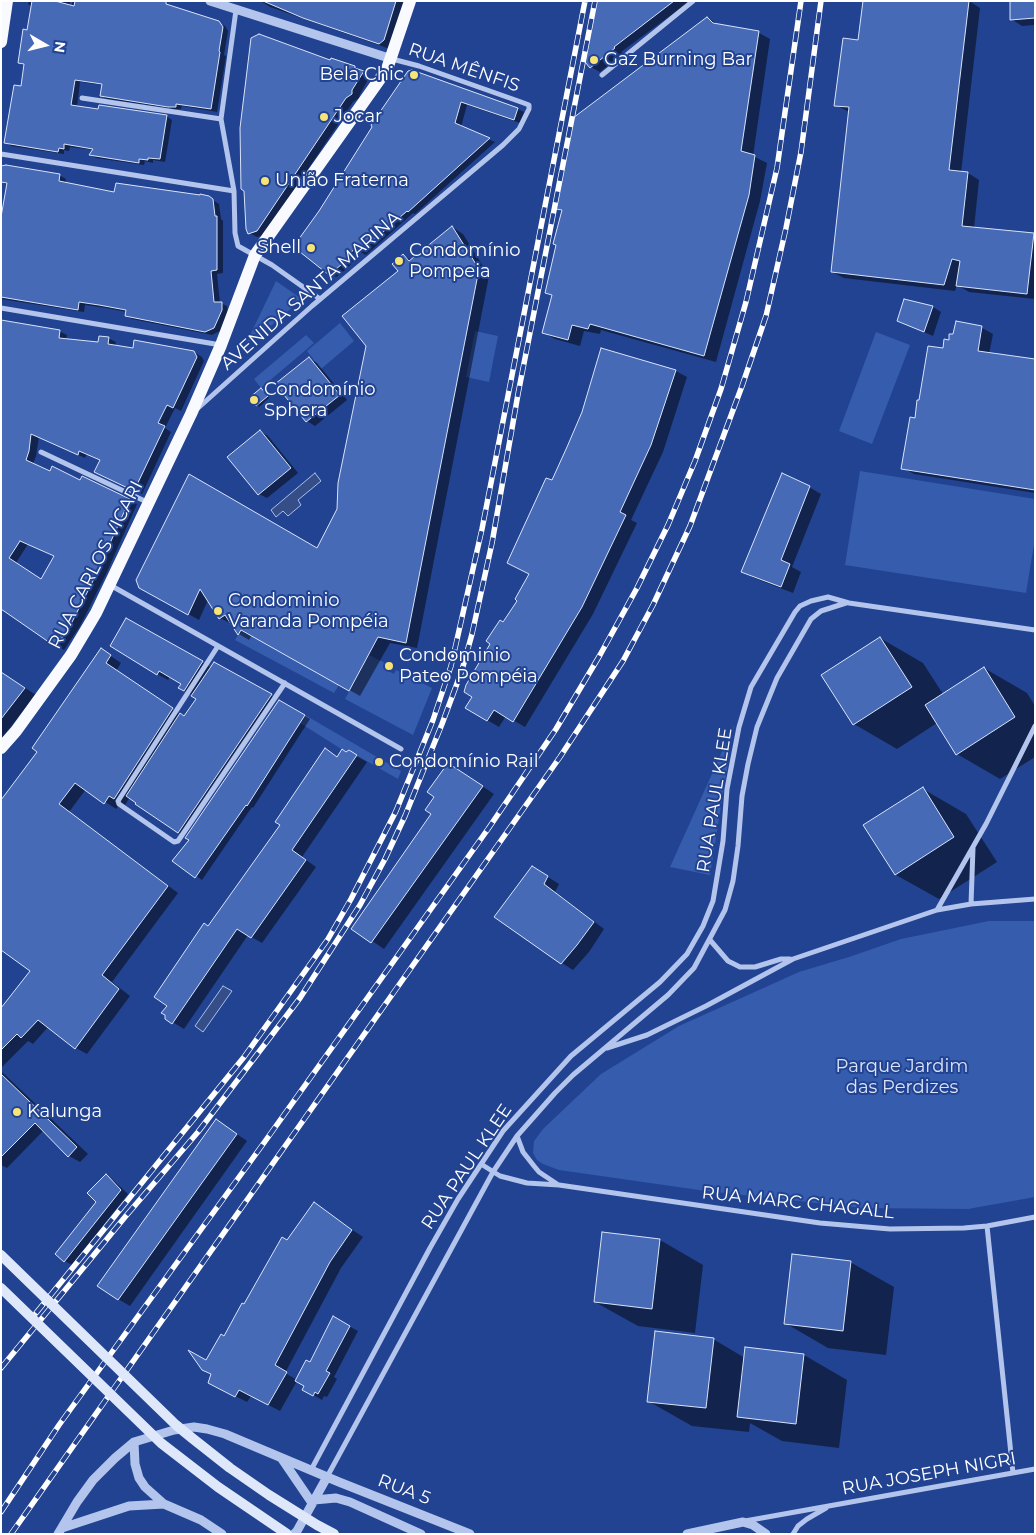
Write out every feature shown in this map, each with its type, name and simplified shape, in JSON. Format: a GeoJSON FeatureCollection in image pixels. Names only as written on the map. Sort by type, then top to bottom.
{"type":"FeatureCollection","features":[{"type":"Feature","properties":{"kind":"main road"},"geometry":{"type":"LineString","coordinates":[[1,42],[7,1]]}},
{"type":"Feature","properties":{"kind":"main road","name":"RUA CARLOS VICARI"},"geometry":{"type":"LineString","coordinates":[[1,748],[16,732],[71,655],[96,613],[222,345],[255,255],[383,76],[392,59],[410,1]]}},
{"type":"Feature","properties":{"kind":"main road"},"geometry":{"type":"LineString","coordinates":[[1,1255],[176,1425],[230,1468],[269,1495],[334,1534]]}},
{"type":"Feature","properties":{"kind":"main road"},"geometry":{"type":"LineString","coordinates":[[1,1288],[161,1443],[218,1487],[287,1534]]}},
{"type":"Feature","properties":{"kind":"street"},"geometry":{"type":"LineString","coordinates":[[210,1],[236,6],[392,59]]}},
{"type":"Feature","properties":{"kind":"street"},"geometry":{"type":"LineString","coordinates":[[602,74],[692,1]]}},
{"type":"Feature","properties":{"kind":"street"},"geometry":{"type":"LineString","coordinates":[[236,6],[221,119],[234,191],[235,233],[238,246],[272,265],[320,299]]}},
{"type":"Feature","properties":{"kind":"street","name":"RUA MÊNFIS"},"geometry":{"type":"LineString","coordinates":[[392,59],[419,66],[527,104]]}},
{"type":"Feature","properties":{"kind":"street"},"geometry":{"type":"LineString","coordinates":[[82,98],[221,119]]}},
{"type":"Feature","properties":{"kind":"street","name":"AVENIDA SANTA MARINA"},"geometry":{"type":"LineString","coordinates":[[191,414],[320,299],[519,129],[529,109],[527,104]]}},
{"type":"Feature","properties":{"kind":"street"},"geometry":{"type":"LineString","coordinates":[[1,154],[234,191]]}},
{"type":"Feature","properties":{"kind":"street"},"geometry":{"type":"LineString","coordinates":[[1,308],[222,345]]}},
{"type":"Feature","properties":{"kind":"street"},"geometry":{"type":"LineString","coordinates":[[41,452],[149,503]]}},
{"type":"Feature","properties":{"kind":"street"},"geometry":{"type":"LineString","coordinates":[[110,584],[401,749]]}},
{"type":"Feature","properties":{"kind":"street","name":"RUA PAUL KLEE"},"geometry":{"type":"LineString","coordinates":[[311,1470],[430,1248],[503,1131],[571,1056],[654,987],[687,954],[703,926],[713,901],[730,769],[751,687],[789,621],[800,606],[823,598],[849,603]]}},
{"type":"Feature","properties":{"kind":"street"},"geometry":{"type":"LineString","coordinates":[[849,603],[1035,630]]}},
{"type":"Feature","properties":{"kind":"street","name":"RUA PAUL KLEE"},"geometry":{"type":"LineString","coordinates":[[327,1477],[493,1172],[517,1136],[555,1093],[668,995],[694,968],[725,910],[733,881],[742,796],[757,727],[770,694],[777,678],[811,619],[820,611],[849,603]]}},
{"type":"Feature","properties":{"kind":"street"},"geometry":{"type":"LineString","coordinates":[[218,646],[118,801],[119,804],[176,842],[285,684]]}},
{"type":"Feature","properties":{"kind":"street"},"geometry":{"type":"LineString","coordinates":[[937,910],[1035,726]]}},
{"type":"Feature","properties":{"kind":"street"},"geometry":{"type":"LineString","coordinates":[[971,904],[973,845]]}},
{"type":"Feature","properties":{"kind":"street"},"geometry":{"type":"LineString","coordinates":[[604,1049],[646,1035],[706,1006],[793,959],[937,910],[971,904],[1035,899]]}},
{"type":"Feature","properties":{"kind":"street"},"geometry":{"type":"LineString","coordinates":[[710,940],[728,961],[740,967],[755,968],[781,959],[793,959]]}},
{"type":"Feature","properties":{"kind":"street","name":"RUA MARC CHAGALL"},"geometry":{"type":"LineString","coordinates":[[517,1136],[523,1152],[539,1172],[559,1185]]}},
{"type":"Feature","properties":{"kind":"street","name":"RUA MARC CHAGALL"},"geometry":{"type":"LineString","coordinates":[[481,1164],[510,1180],[527,1183],[559,1185],[820,1223],[890,1229],[987,1226],[1035,1217]]}},
{"type":"Feature","properties":{"kind":"street"},"geometry":{"type":"LineString","coordinates":[[987,1226],[1013,1473]]}},
{"type":"Feature","properties":{"kind":"street","name":"RUA 5"},"geometry":{"type":"LineString","coordinates":[[134,1442],[174,1430],[194,1427],[207,1429],[232,1437],[470,1534]]}},
{"type":"Feature","properties":{"kind":"street"},"geometry":{"type":"LineString","coordinates":[[134,1442],[139,1478],[145,1487],[164,1504],[201,1520],[222,1534]]}},
{"type":"Feature","properties":{"kind":"street"},"geometry":{"type":"LineString","coordinates":[[60,1531],[93,1480],[134,1442]]}},
{"type":"Feature","properties":{"kind":"street"},"geometry":{"type":"LineString","coordinates":[[282,1458],[313,1502]]}},
{"type":"Feature","properties":{"kind":"street","name":"RUA JOSEPH NIGRI"},"geometry":{"type":"LineString","coordinates":[[829,1507],[1035,1469]]}},
{"type":"Feature","properties":{"kind":"street"},"geometry":{"type":"LineString","coordinates":[[294,1534],[327,1477]]}},
{"type":"Feature","properties":{"kind":"street"},"geometry":{"type":"LineString","coordinates":[[313,1502],[336,1498],[350,1502],[421,1534]]}},
{"type":"Feature","properties":{"kind":"street"},"geometry":{"type":"LineString","coordinates":[[60,1531],[129,1506],[164,1504]]}},
{"type":"Feature","properties":{"kind":"street"},"geometry":{"type":"LineString","coordinates":[[687,1534],[778,1514],[829,1507]]}},
{"type":"Feature","properties":{"kind":"street"},"geometry":{"type":"LineString","coordinates":[[793,1534],[798,1526],[807,1519],[829,1507]]}},
{"type":"Feature","properties":{"kind":"street"},"geometry":{"type":"LineString","coordinates":[[742,1522],[753,1525],[766,1534]]}},
{"type":"Feature","properties":{"kind":"green space"},"geometry":{"type":"Polygon","coordinates":[[[276,281],[301,300],[243,350],[276,281]]]}},
{"type":"Feature","properties":{"kind":"green space"},"geometry":{"type":"Polygon","coordinates":[[[340,323],[354,341],[321,369],[307,351],[340,323]]]}},
{"type":"Feature","properties":{"kind":"green space"},"geometry":{"type":"Polygon","coordinates":[[[475,331],[498,336],[489,382],[466,377],[475,331]]]}},
{"type":"Feature","properties":{"kind":"green space"},"geometry":{"type":"Polygon","coordinates":[[[876,332],[910,345],[872,444],[839,431],[876,332]]]}},
{"type":"Feature","properties":{"kind":"green space"},"geometry":{"type":"Polygon","coordinates":[[[306,335],[314,343],[261,388],[254,379],[306,335]]]}},
{"type":"Feature","properties":{"kind":"green space"},"geometry":{"type":"Polygon","coordinates":[[[860,471],[1035,499],[1035,538],[1026,593],[845,565],[860,471]]]}},
{"type":"Feature","properties":{"kind":"green space"},"geometry":{"type":"Polygon","coordinates":[[[241,630],[339,685],[334,693],[235,640],[241,630]]]}},
{"type":"Feature","properties":{"kind":"green space"},"geometry":{"type":"Polygon","coordinates":[[[369,655],[385,663],[383,668],[394,674],[396,670],[432,688],[413,735],[345,699],[369,655]]]}},
{"type":"Feature","properties":{"kind":"green space"},"geometry":{"type":"Polygon","coordinates":[[[305,715],[401,771],[398,779],[349,751],[346,752],[300,723],[305,715]]]}},
{"type":"Feature","properties":{"kind":"green space"},"geometry":{"type":"Polygon","coordinates":[[[734,725],[710,875],[670,867],[734,725]]]}},
{"type":"Feature","properties":{"kind":"green space","name":"Parque Jardim das Perdizes"},"geometry":{"type":"Polygon","coordinates":[[[989,921],[1035,921],[1035,1197],[968,1209],[863,1208],[706,1191],[559,1170],[543,1164],[537,1160],[533,1153],[534,1141],[543,1129],[601,1074],[679,1026],[799,972],[901,939],[989,921]]]}},
{"type":"Feature","properties":{"kind":"shaded area"},"geometry":{"type":"Polygon","coordinates":[[[315,473],[321,481],[298,500],[301,505],[288,516],[283,511],[276,517],[271,510],[315,473]]]}},
{"type":"Feature","properties":{"kind":"shaded area"},"geometry":{"type":"Polygon","coordinates":[[[223,986],[232,991],[203,1032],[195,1026],[223,986]]]}},
{"type":"Feature","properties":{"kind":"building"},"geometry":{"type":"Polygon","coordinates":[[[32,1],[55,1],[74,6],[75,1],[166,1],[166,4],[219,21],[223,27],[211,109],[176,104],[176,107],[168,107],[100,96],[102,84],[75,80],[71,105],[98,109],[99,105],[167,115],[160,159],[139,159],[139,163],[89,155],[93,149],[64,144],[64,149],[59,148],[58,152],[4,143],[14,85],[21,86],[24,64],[18,63],[23,29],[27,30],[32,1]]]}},
{"type":"Feature","properties":{"kind":"building"},"geometry":{"type":"Polygon","coordinates":[[[263,1],[396,1],[384,40],[379,44],[303,18],[263,1]]]}},
{"type":"Feature","properties":{"kind":"building"},"geometry":{"type":"Polygon","coordinates":[[[596,1],[674,1],[590,68],[585,62],[596,1]]]}},
{"type":"Feature","properties":{"kind":"building"},"geometry":{"type":"Polygon","coordinates":[[[863,1],[969,1],[949,170],[968,172],[962,226],[1034,233],[1027,294],[956,286],[960,261],[952,259],[944,285],[831,272],[849,107],[834,106],[843,38],[858,40],[863,1]]]}},
{"type":"Feature","properties":{"kind":"building"},"geometry":{"type":"Polygon","coordinates":[[[1010,1],[1035,1],[1035,18],[1010,20],[1010,1]]]}},
{"type":"Feature","properties":{"kind":"building"},"geometry":{"type":"Polygon","coordinates":[[[707,17],[713,23],[759,31],[741,151],[755,155],[749,195],[704,356],[590,324],[588,329],[572,325],[568,340],[542,333],[552,295],[545,293],[556,245],[553,244],[562,210],[556,209],[573,118],[707,17]]]}},
{"type":"Feature","properties":{"kind":"building"},"geometry":{"type":"Polygon","coordinates":[[[259,34],[330,60],[331,58],[355,66],[355,68],[364,71],[352,90],[352,94],[346,98],[257,231],[248,234],[246,229],[244,191],[241,189],[240,128],[251,38],[259,34]]]}},
{"type":"Feature","properties":{"kind":"building"},"geometry":{"type":"Polygon","coordinates":[[[412,70],[518,108],[514,120],[461,102],[455,123],[490,138],[408,212],[359,253],[354,249],[342,264],[329,275],[300,252],[296,243],[319,211],[372,127],[371,125],[408,71],[412,70]]]}},
{"type":"Feature","properties":{"kind":"building"},"geometry":{"type":"Polygon","coordinates":[[[6,165],[60,174],[59,181],[114,192],[116,183],[200,194],[213,199],[215,216],[217,216],[217,270],[211,271],[214,302],[222,302],[222,310],[214,328],[205,332],[125,316],[126,310],[79,302],[78,310],[1,297],[1,217],[7,183],[1,182],[1,166],[6,165]]]}},
{"type":"Feature","properties":{"kind":"building"},"geometry":{"type":"Polygon","coordinates":[[[452,226],[479,269],[406,643],[378,637],[349,691],[241,630],[238,635],[225,615],[219,619],[200,589],[188,615],[139,588],[136,580],[189,474],[317,548],[337,509],[338,483],[366,346],[342,316],[398,271],[392,264],[403,254],[409,261],[452,226]]]}},
{"type":"Feature","properties":{"kind":"building"},"geometry":{"type":"Polygon","coordinates":[[[904,299],[933,306],[924,332],[897,321],[904,299]]]}},
{"type":"Feature","properties":{"kind":"building"},"geometry":{"type":"Polygon","coordinates":[[[1,320],[60,330],[59,338],[98,342],[99,336],[109,337],[108,344],[133,348],[134,340],[194,351],[197,357],[173,408],[167,405],[158,423],[165,426],[134,491],[94,472],[100,460],[79,451],[78,455],[31,434],[26,460],[50,471],[52,466],[80,480],[82,476],[130,499],[92,583],[72,622],[56,647],[1,609],[1,320]],[[20,541],[9,558],[41,579],[54,556],[20,541]]]}},
{"type":"Feature","properties":{"kind":"building"},"geometry":{"type":"Polygon","coordinates":[[[956,321],[982,326],[978,351],[1035,359],[1035,490],[901,469],[910,417],[915,418],[917,400],[919,400],[928,346],[943,348],[944,339],[949,340],[949,334],[953,334],[956,321]]]}},
{"type":"Feature","properties":{"kind":"building"},"geometry":{"type":"Polygon","coordinates":[[[601,348],[676,370],[651,445],[620,512],[626,515],[582,607],[513,722],[494,710],[487,721],[465,708],[472,697],[464,692],[466,685],[490,644],[486,641],[500,620],[503,622],[517,601],[515,599],[529,574],[507,563],[546,478],[552,480],[567,447],[582,412],[601,348]]]}},
{"type":"Feature","properties":{"kind":"building"},"geometry":{"type":"Polygon","coordinates":[[[309,357],[340,395],[306,422],[275,384],[309,357]]]}},
{"type":"Feature","properties":{"kind":"building"},"geometry":{"type":"Polygon","coordinates":[[[261,388],[268,396],[256,406],[249,398],[261,388]]]}},
{"type":"Feature","properties":{"kind":"building"},"geometry":{"type":"Polygon","coordinates":[[[260,430],[291,468],[258,495],[227,457],[260,430]]]}},
{"type":"Feature","properties":{"kind":"building"},"geometry":{"type":"Polygon","coordinates":[[[782,473],[810,486],[781,560],[790,564],[781,587],[741,572],[782,473]]]}},
{"type":"Feature","properties":{"kind":"building"},"geometry":{"type":"Polygon","coordinates":[[[126,618],[203,661],[184,691],[178,688],[181,684],[159,671],[157,675],[110,646],[126,618]]]}},
{"type":"Feature","properties":{"kind":"building"},"geometry":{"type":"Polygon","coordinates":[[[880,637],[912,687],[853,725],[821,675],[880,637]]]}},
{"type":"Feature","properties":{"kind":"building"},"geometry":{"type":"Polygon","coordinates":[[[101,648],[111,655],[106,663],[173,708],[114,799],[109,796],[104,804],[75,783],[59,804],[168,886],[102,975],[119,989],[75,1049],[38,1020],[21,1038],[17,1034],[1,1050],[1,1008],[30,971],[1,950],[1,800],[37,752],[32,748],[101,648]]]}},
{"type":"Feature","properties":{"kind":"building"},"geometry":{"type":"Polygon","coordinates":[[[214,662],[272,694],[178,833],[126,796],[180,713],[184,716],[196,699],[191,696],[214,662]]]}},
{"type":"Feature","properties":{"kind":"building"},"geometry":{"type":"Polygon","coordinates":[[[984,667],[1015,717],[956,755],[925,705],[984,667]]]}},
{"type":"Feature","properties":{"kind":"building"},"geometry":{"type":"Polygon","coordinates":[[[1,672],[25,688],[1,719],[1,672]]]}},
{"type":"Feature","properties":{"kind":"building"},"geometry":{"type":"Polygon","coordinates":[[[279,700],[305,715],[247,806],[195,878],[172,861],[189,840],[185,838],[279,700]]]}},
{"type":"Feature","properties":{"kind":"building"},"geometry":{"type":"Polygon","coordinates":[[[325,748],[337,757],[342,749],[346,752],[349,750],[357,755],[292,850],[306,860],[251,938],[237,929],[172,1024],[161,1013],[167,1006],[154,997],[204,923],[208,926],[280,825],[275,822],[325,748]]]}},
{"type":"Feature","properties":{"kind":"building"},"geometry":{"type":"Polygon","coordinates":[[[448,763],[483,786],[371,943],[351,929],[431,814],[425,810],[434,797],[427,792],[448,763]]]}},
{"type":"Feature","properties":{"kind":"building"},"geometry":{"type":"Polygon","coordinates":[[[923,787],[954,837],[895,875],[863,825],[923,787]]]}},
{"type":"Feature","properties":{"kind":"building"},"geometry":{"type":"Polygon","coordinates":[[[532,866],[548,876],[544,884],[594,922],[561,964],[494,917],[532,866]]]}},
{"type":"Feature","properties":{"kind":"building","name":"Kalunga"},"geometry":{"type":"Polygon","coordinates":[[[1,1074],[77,1147],[68,1157],[35,1123],[1,1157],[1,1074]]]}},
{"type":"Feature","properties":{"kind":"building"},"geometry":{"type":"Polygon","coordinates":[[[216,1119],[237,1134],[118,1300],[97,1286],[216,1119]]]}},
{"type":"Feature","properties":{"kind":"building"},"geometry":{"type":"Polygon","coordinates":[[[106,1174],[121,1190],[64,1262],[55,1254],[96,1202],[87,1193],[106,1174]]]}},
{"type":"Feature","properties":{"kind":"building"},"geometry":{"type":"Polygon","coordinates":[[[314,1202],[352,1230],[330,1262],[275,1365],[287,1372],[268,1405],[239,1390],[235,1397],[208,1383],[211,1374],[202,1370],[188,1350],[206,1360],[221,1334],[224,1336],[242,1303],[244,1304],[282,1237],[287,1240],[314,1202]]]}},
{"type":"Feature","properties":{"kind":"building"},"geometry":{"type":"Polygon","coordinates":[[[602,1232],[660,1239],[652,1309],[594,1302],[602,1232]]]}},
{"type":"Feature","properties":{"kind":"building"},"geometry":{"type":"Polygon","coordinates":[[[792,1254],[851,1261],[843,1331],[784,1324],[792,1254]]]}},
{"type":"Feature","properties":{"kind":"building"},"geometry":{"type":"Polygon","coordinates":[[[333,1316],[350,1326],[326,1371],[330,1373],[318,1394],[315,1392],[313,1396],[302,1390],[304,1386],[295,1381],[306,1360],[310,1362],[333,1316]]]}},
{"type":"Feature","properties":{"kind":"building"},"geometry":{"type":"Polygon","coordinates":[[[655,1331],[714,1338],[706,1408],[647,1402],[655,1331]]]}},
{"type":"Feature","properties":{"kind":"building"},"geometry":{"type":"Polygon","coordinates":[[[745,1347],[804,1354],[796,1424],[737,1417],[745,1347]]]}},
{"type":"Feature","properties":{"kind":"railway"},"geometry":{"type":"LineString","coordinates":[[36,1313],[244,1057],[328,939],[351,899],[396,811],[433,720],[451,666],[482,529],[585,1]]}},
{"type":"Feature","properties":{"kind":"railway"},"geometry":{"type":"LineString","coordinates":[[1,1368],[125,1217],[198,1132],[300,998],[360,905],[385,859],[405,816],[462,670],[472,634],[492,543],[518,394],[595,1]]}},
{"type":"Feature","properties":{"kind":"railway"},"geometry":{"type":"LineString","coordinates":[[1,1512],[59,1425],[266,1140],[488,829],[556,729],[637,588],[668,525],[695,461],[721,389],[746,302],[777,168],[801,1]]}},
{"type":"Feature","properties":{"kind":"railway"},"geometry":{"type":"LineString","coordinates":[[11,1534],[560,757],[623,661],[653,605],[690,526],[766,316],[801,152],[821,1]]}},
{"type":"Feature","properties":{"kind":"place","name":"Gaz Burning Bar"},"geometry":{"type":"Point","coordinates":[594,60]}},
{"type":"Feature","properties":{"kind":"place","name":"Bela Chic"},"geometry":{"type":"Point","coordinates":[414,75]}},
{"type":"Feature","properties":{"kind":"place","name":"Jocar"},"geometry":{"type":"Point","coordinates":[324,117]}},
{"type":"Feature","properties":{"kind":"place","name":"União Fraterna"},"geometry":{"type":"Point","coordinates":[265,181]}},
{"type":"Feature","properties":{"kind":"place","name":"Shell"},"geometry":{"type":"Point","coordinates":[311,248]}},
{"type":"Feature","properties":{"kind":"place","name":"Condomínio Pompeia"},"geometry":{"type":"Point","coordinates":[399,261]}},
{"type":"Feature","properties":{"kind":"place","name":"Condomínio Sphera"},"geometry":{"type":"Point","coordinates":[254,400]}},
{"type":"Feature","properties":{"kind":"place","name":"Condominio Varanda Pompéia"},"geometry":{"type":"Point","coordinates":[218,611]}},
{"type":"Feature","properties":{"kind":"place","name":"Condominio Pateo Pompéia"},"geometry":{"type":"Point","coordinates":[389,666]}},
{"type":"Feature","properties":{"kind":"place","name":"Condomínio Rail"},"geometry":{"type":"Point","coordinates":[379,762]}},
{"type":"Feature","properties":{"kind":"place","name":"Kalunga"},"geometry":{"type":"Point","coordinates":[17,1112]}}]}
